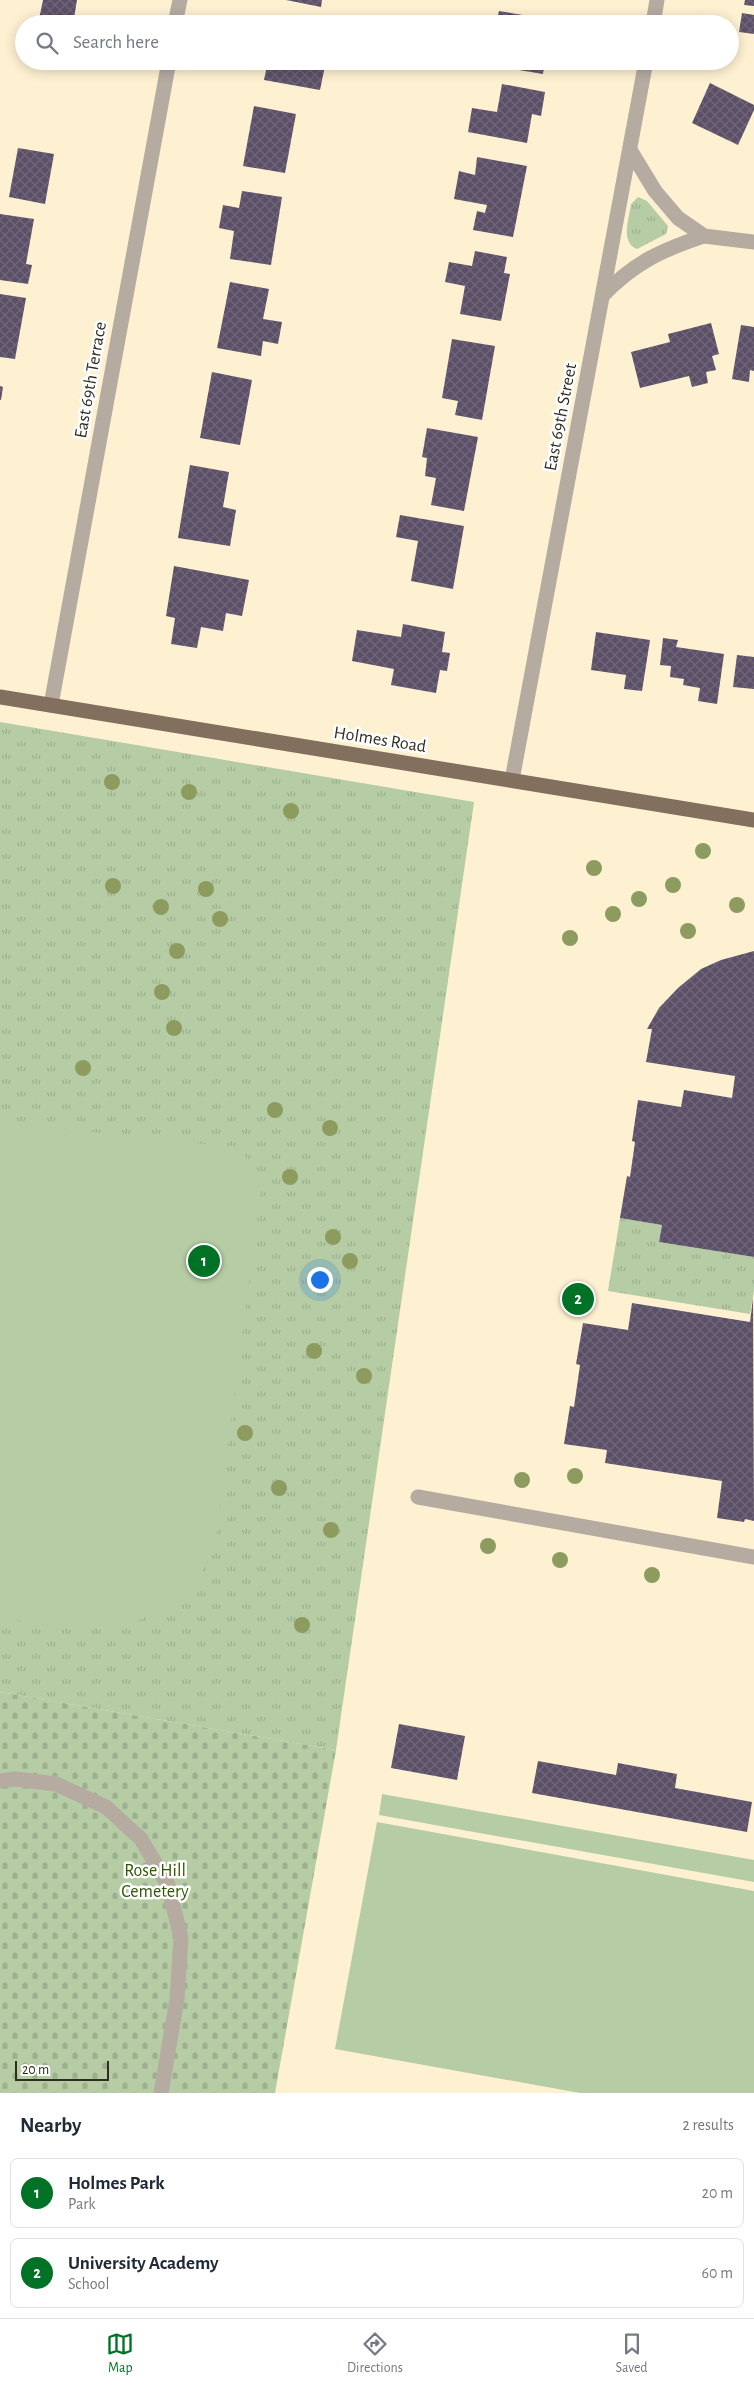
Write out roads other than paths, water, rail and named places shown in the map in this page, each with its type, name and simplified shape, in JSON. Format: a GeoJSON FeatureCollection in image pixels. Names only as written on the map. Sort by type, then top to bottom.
{"type":"FeatureCollection","features":[{"type":"Feature","properties":{"kind":"main road","name":"Holmes Road"},"geometry":{"type":"LineString","coordinates":[[0,696],[754,820]]}},
{"type":"Feature","properties":{"kind":"street"},"geometry":{"type":"LineString","coordinates":[[178,15],[180,0]]}},
{"type":"Feature","properties":{"kind":"street"},"geometry":{"type":"LineString","coordinates":[[654,15],[657,0]]}},
{"type":"Feature","properties":{"kind":"street","name":"East 69th Terrace"},"geometry":{"type":"LineString","coordinates":[[51,705],[167,70]]}},
{"type":"Feature","properties":{"kind":"street","name":"East 69th Street"},"geometry":{"type":"LineString","coordinates":[[512,780],[644,70]]}},
{"type":"Feature","properties":{"kind":"street"},"geometry":{"type":"LineString","coordinates":[[630,150],[655,191],[678,218],[704,236]]}},
{"type":"Feature","properties":{"kind":"street"},"geometry":{"type":"LineString","coordinates":[[603,295],[637,265],[664,250],[704,236],[754,242]]}},
{"type":"Feature","properties":{"kind":"street"},"geometry":{"type":"LineString","coordinates":[[418,1497],[754,1557]]}},
{"type":"Feature","properties":{"kind":"street"},"geometry":{"type":"LineString","coordinates":[[0,1781],[15,1779],[56,1784],[106,1806],[141,1839],[168,1885],[180,1938],[177,1999],[161,2093]]}},
{"type":"Feature","properties":{"kind":"place","name":"Holmes Park"},"geometry":{"type":"Point","coordinates":[204,1261]}},
{"type":"Feature","properties":{"kind":"place","name":"University Academy"},"geometry":{"type":"Point","coordinates":[578,1299]}},
{"type":"Feature","properties":{"kind":"park label","name":"Rose Hill Cemetery"},"geometry":{"type":"Point","coordinates":[155,1881]}}]}
